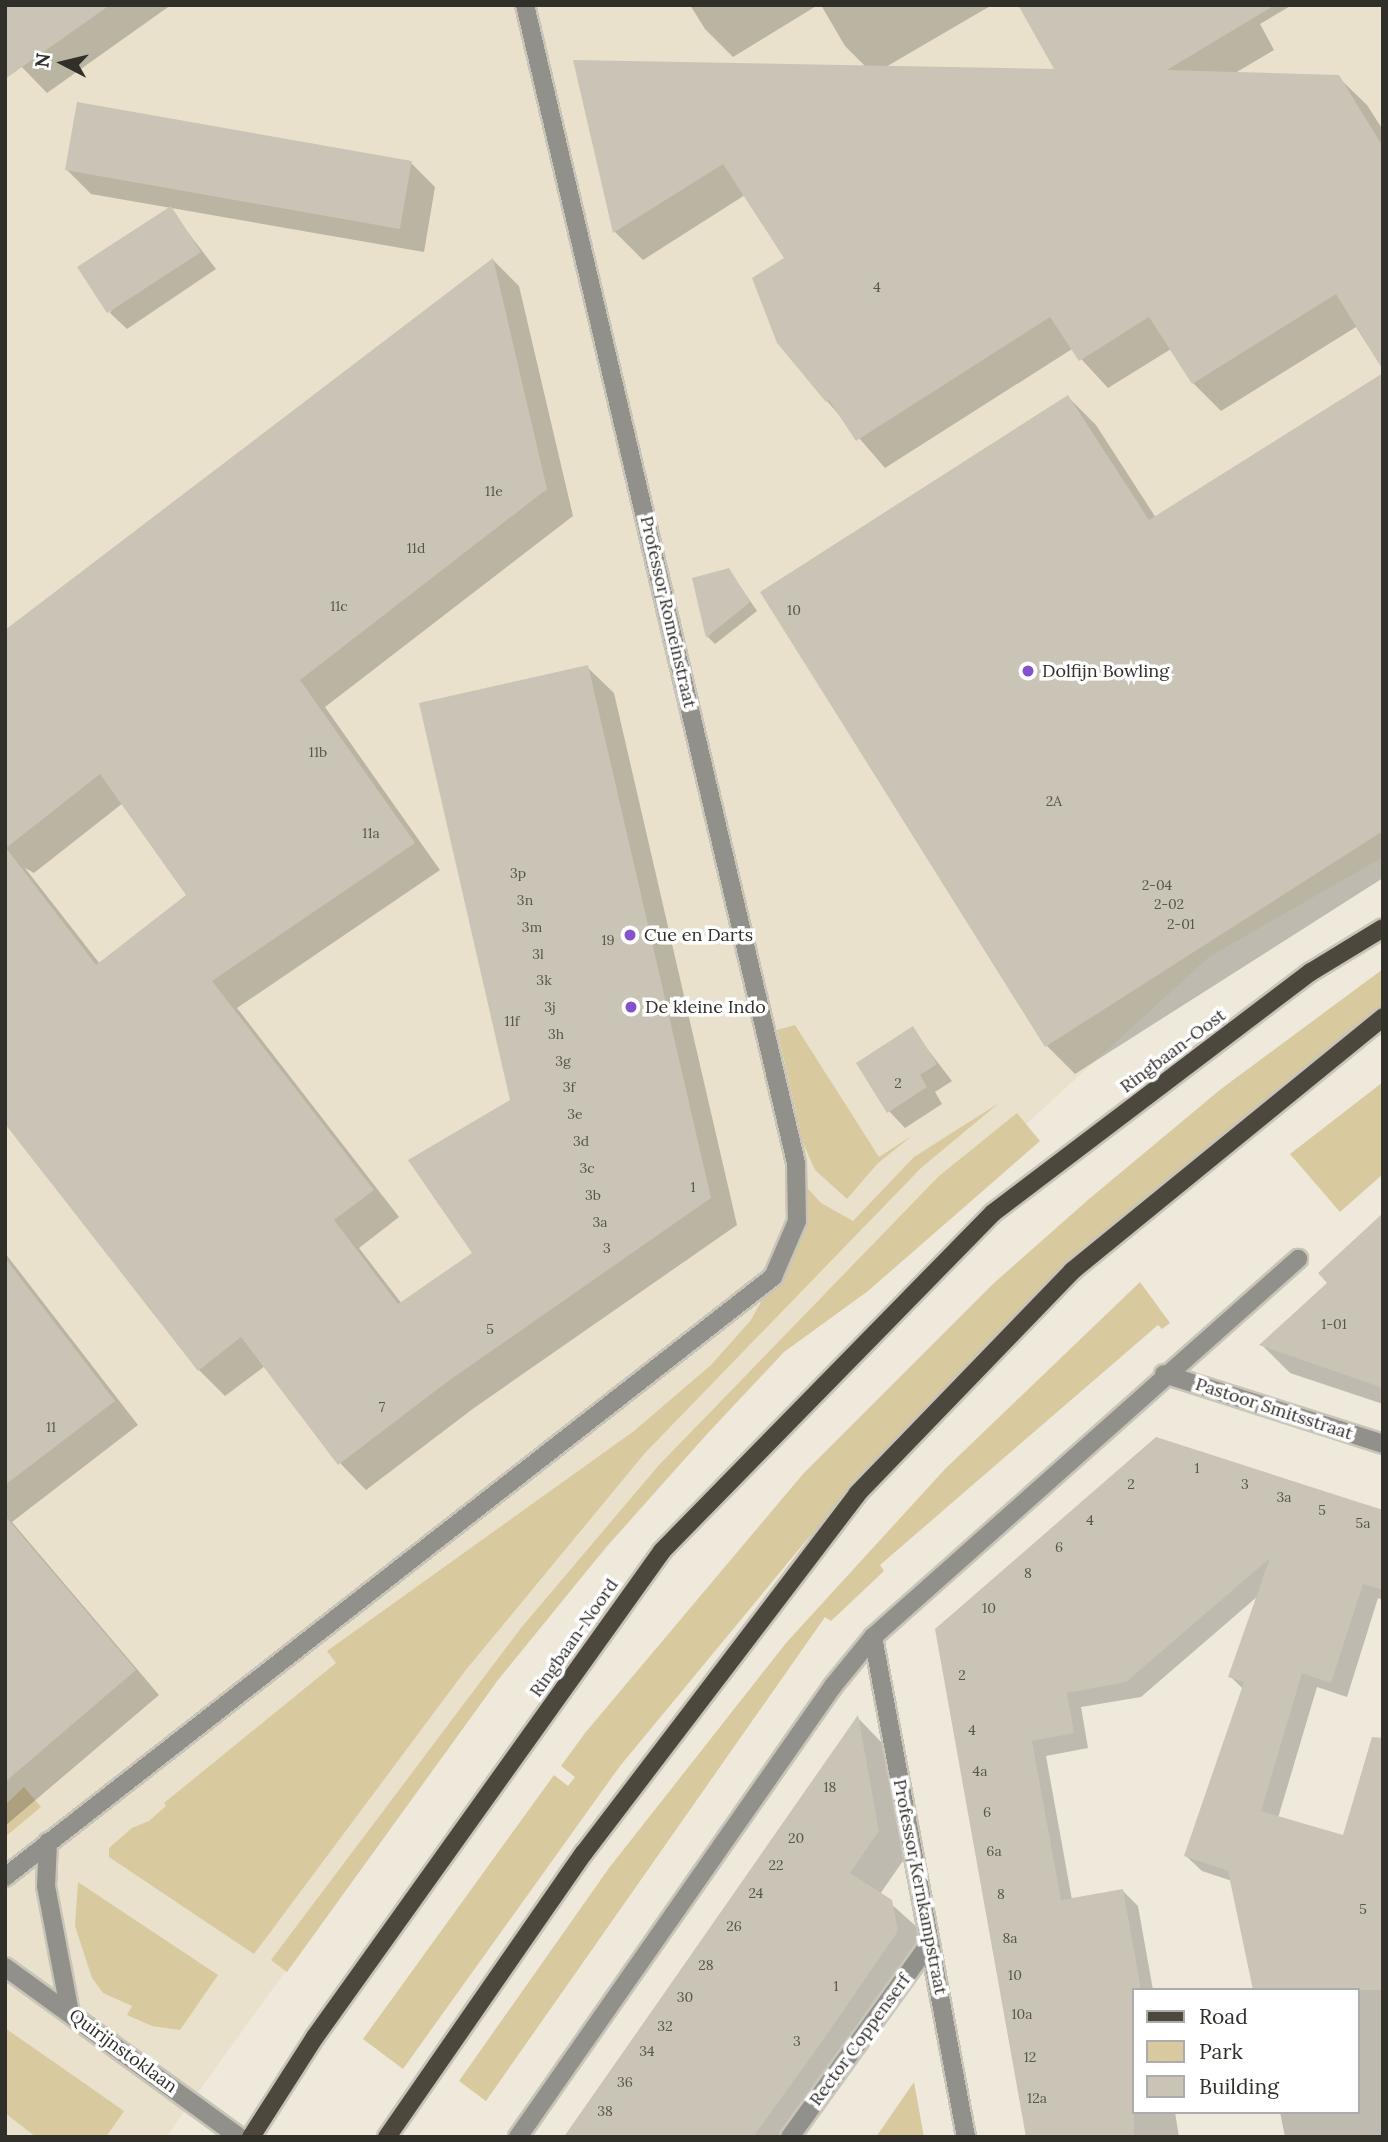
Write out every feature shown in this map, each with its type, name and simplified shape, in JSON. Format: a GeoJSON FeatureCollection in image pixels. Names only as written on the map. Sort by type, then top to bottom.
{"type":"FeatureCollection","features":[{"type":"Feature","properties":{"kind":"main road","name":"Ringbaan-Oost"},"geometry":{"type":"LineString","coordinates":[[993,1213],[1311,972],[1383,928]]}},
{"type":"Feature","properties":{"kind":"main road"},"geometry":{"type":"LineString","coordinates":[[387,2137],[583,1853],[857,1494],[1072,1272],[1383,1017]]}},
{"type":"Feature","properties":{"kind":"main road","name":"Ringbaan-Noord"},"geometry":{"type":"LineString","coordinates":[[251,2137],[315,2037],[662,1551],[993,1213]]}},
{"type":"Feature","properties":{"kind":"street","name":"Professor Romeinstraat"},"geometry":{"type":"LineString","coordinates":[[48,1842],[773,1277],[797,1221],[796,1163],[525,5]]}},
{"type":"Feature","properties":{"kind":"street"},"geometry":{"type":"LineString","coordinates":[[518,2137],[833,1686],[873,1637],[1164,1374],[1298,1259]]}},
{"type":"Feature","properties":{"kind":"street","name":"Pastoor Smitsstraat"},"geometry":{"type":"LineString","coordinates":[[1164,1374],[1383,1444]]}},
{"type":"Feature","properties":{"kind":"street","name":"Professor Kernkampstraat"},"geometry":{"type":"LineString","coordinates":[[873,1637],[966,2137]]}},
{"type":"Feature","properties":{"kind":"street"},"geometry":{"type":"LineString","coordinates":[[5,1877],[48,1842]]}},
{"type":"Feature","properties":{"kind":"street"},"geometry":{"type":"LineString","coordinates":[[48,1842],[46,1886],[70,2013]]}},
{"type":"Feature","properties":{"kind":"street","name":"Rector Coppenserf"},"geometry":{"type":"LineString","coordinates":[[790,2137],[930,1943]]}},
{"type":"Feature","properties":{"kind":"street","name":"Quirijnstoklaan"},"geometry":{"type":"LineString","coordinates":[[5,1967],[239,2137]]}},
{"type":"Feature","properties":{"kind":"shaded area"},"geometry":{"type":"Polygon","coordinates":[[[5,5],[1383,5],[1383,857],[1209,957],[782,1347],[513,1655],[166,2137],[5,2137],[5,5]]]}},
{"type":"Feature","properties":{"kind":"green space"},"geometry":{"type":"Polygon","coordinates":[[[1383,969],[1383,1017],[1214,1147],[860,1482],[805,1542],[620,1766],[403,2069],[363,2039],[554,1775],[568,1786],[575,1777],[561,1766],[585,1733],[803,1474],[994,1283],[1089,1199],[1221,1089],[1383,969]]]}},
{"type":"Feature","properties":{"kind":"green space"},"geometry":{"type":"Polygon","coordinates":[[[795,1025],[879,1157],[913,1135],[877,1164],[847,1199],[815,1170],[803,1143],[777,1030],[795,1025]]]}},
{"type":"Feature","properties":{"kind":"green space"},"geometry":{"type":"Polygon","coordinates":[[[1383,1082],[1383,1174],[1340,1212],[1290,1154],[1383,1082]]]}},
{"type":"Feature","properties":{"kind":"green space"},"geometry":{"type":"Polygon","coordinates":[[[999,1103],[921,1168],[645,1453],[465,1671],[254,1954],[109,1857],[109,1848],[132,1828],[149,1821],[166,1806],[164,1803],[336,1663],[327,1651],[634,1431],[711,1365],[751,1320],[773,1280],[800,1180],[821,1203],[853,1221],[914,1157],[999,1103]]]}},
{"type":"Feature","properties":{"kind":"green space"},"geometry":{"type":"Polygon","coordinates":[[[1017,1113],[1040,1141],[868,1291],[784,1352],[607,1546],[498,1680],[287,1972],[271,1960],[521,1628],[659,1465],[939,1176],[1017,1113]]]}},
{"type":"Feature","properties":{"kind":"green space"},"geometry":{"type":"Polygon","coordinates":[[[1140,1282],[1170,1323],[1162,1329],[1158,1325],[880,1565],[884,1571],[831,1621],[825,1617],[486,2101],[459,2081],[609,1868],[786,1643],[945,1469],[1140,1282]]]}},
{"type":"Feature","properties":{"kind":"green space"},"geometry":{"type":"Polygon","coordinates":[[[24,1787],[41,1807],[5,1837],[5,1805],[24,1787]]]}},
{"type":"Feature","properties":{"kind":"green space"},"geometry":{"type":"Polygon","coordinates":[[[78,1882],[218,1975],[180,2030],[152,2026],[127,2015],[132,2006],[103,1993],[92,1978],[75,1926],[78,1882]]]}},
{"type":"Feature","properties":{"kind":"green space"},"geometry":{"type":"Polygon","coordinates":[[[5,2028],[124,2111],[106,2137],[36,2137],[5,2113],[5,2028]]]}},
{"type":"Feature","properties":{"kind":"green space"},"geometry":{"type":"Polygon","coordinates":[[[914,2082],[924,2137],[876,2137],[914,2082]]]}},
{"type":"Feature","properties":{"kind":"building"},"geometry":{"type":"Polygon","coordinates":[[[5,5],[110,5],[5,79],[5,5]]]}},
{"type":"Feature","properties":{"kind":"building"},"geometry":{"type":"Polygon","coordinates":[[[1018,5],[1275,5],[1167,70],[1339,75],[1383,147],[1383,370],[1336,294],[1192,384],[1149,317],[1079,361],[1050,317],[856,441],[829,400],[826,402],[777,343],[752,278],[784,258],[723,164],[613,233],[573,60],[1054,69],[1018,5]]]}},
{"type":"Feature","properties":{"kind":"building"},"geometry":{"type":"Polygon","coordinates":[[[77,102],[412,161],[400,229],[65,170],[77,102]]]}},
{"type":"Feature","properties":{"kind":"building"},"geometry":{"type":"Polygon","coordinates":[[[171,206],[201,252],[107,313],[77,267],[171,206]]]}},
{"type":"Feature","properties":{"kind":"building"},"geometry":{"type":"Polygon","coordinates":[[[493,258],[547,489],[300,680],[415,843],[212,981],[374,1190],[334,1220],[398,1304],[472,1253],[408,1160],[510,1100],[419,703],[588,665],[711,1198],[447,1382],[338,1465],[241,1337],[198,1371],[5,1124],[5,630],[493,258]],[[100,774],[6,848],[96,965],[186,895],[100,774]]]}},
{"type":"Feature","properties":{"kind":"building","name":"Dolfijn Bowling"},"geometry":{"type":"Polygon","coordinates":[[[1383,373],[1383,831],[1045,1047],[760,592],[1068,395],[1149,520],[1383,373]]]}},
{"type":"Feature","properties":{"kind":"building"},"geometry":{"type":"Polygon","coordinates":[[[729,568],[750,602],[706,638],[692,578],[729,568]]]}},
{"type":"Feature","properties":{"kind":"building"},"geometry":{"type":"Polygon","coordinates":[[[913,1026],[937,1064],[920,1075],[927,1087],[887,1113],[856,1063],[913,1026]]]}},
{"type":"Feature","properties":{"kind":"building"},"geometry":{"type":"Polygon","coordinates":[[[1383,1213],[1383,1388],[1259,1345],[1327,1283],[1318,1273],[1383,1213]]]}},
{"type":"Feature","properties":{"kind":"building"},"geometry":{"type":"Polygon","coordinates":[[[5,1258],[115,1401],[5,1485],[5,1258]]]}},
{"type":"Feature","properties":{"kind":"building"},"geometry":{"type":"Polygon","coordinates":[[[1156,1437],[1383,1510],[1383,1590],[1363,1584],[1331,1683],[1302,1673],[1261,1811],[1343,1835],[1372,1737],[1383,1738],[1383,1990],[1253,1988],[1228,1871],[1184,1856],[1244,1682],[1228,1677],[1270,1558],[1126,1682],[1067,1693],[1074,1733],[1032,1741],[1061,1900],[1123,1889],[1141,1988],[1132,1988],[1134,2137],[1026,2137],[935,1629],[1156,1437]]]}},
{"type":"Feature","properties":{"kind":"building"},"geometry":{"type":"Polygon","coordinates":[[[5,1516],[136,1670],[5,1782],[5,1516]]]}},
{"type":"Feature","properties":{"kind":"building"},"geometry":{"type":"Polygon","coordinates":[[[858,1715],[879,1831],[850,1873],[892,1900],[898,1931],[821,2043],[753,2137],[564,2137],[858,1715]]]}},
{"type":"Feature","properties":{"kind":"place","name":"Dolfijn Bowling"},"geometry":{"type":"Point","coordinates":[1028,671]}},
{"type":"Feature","properties":{"kind":"place","name":"Cue en Darts"},"geometry":{"type":"Point","coordinates":[630,935]}},
{"type":"Feature","properties":{"kind":"place","name":"De kleine Indo"},"geometry":{"type":"Point","coordinates":[631,1007]}}]}
